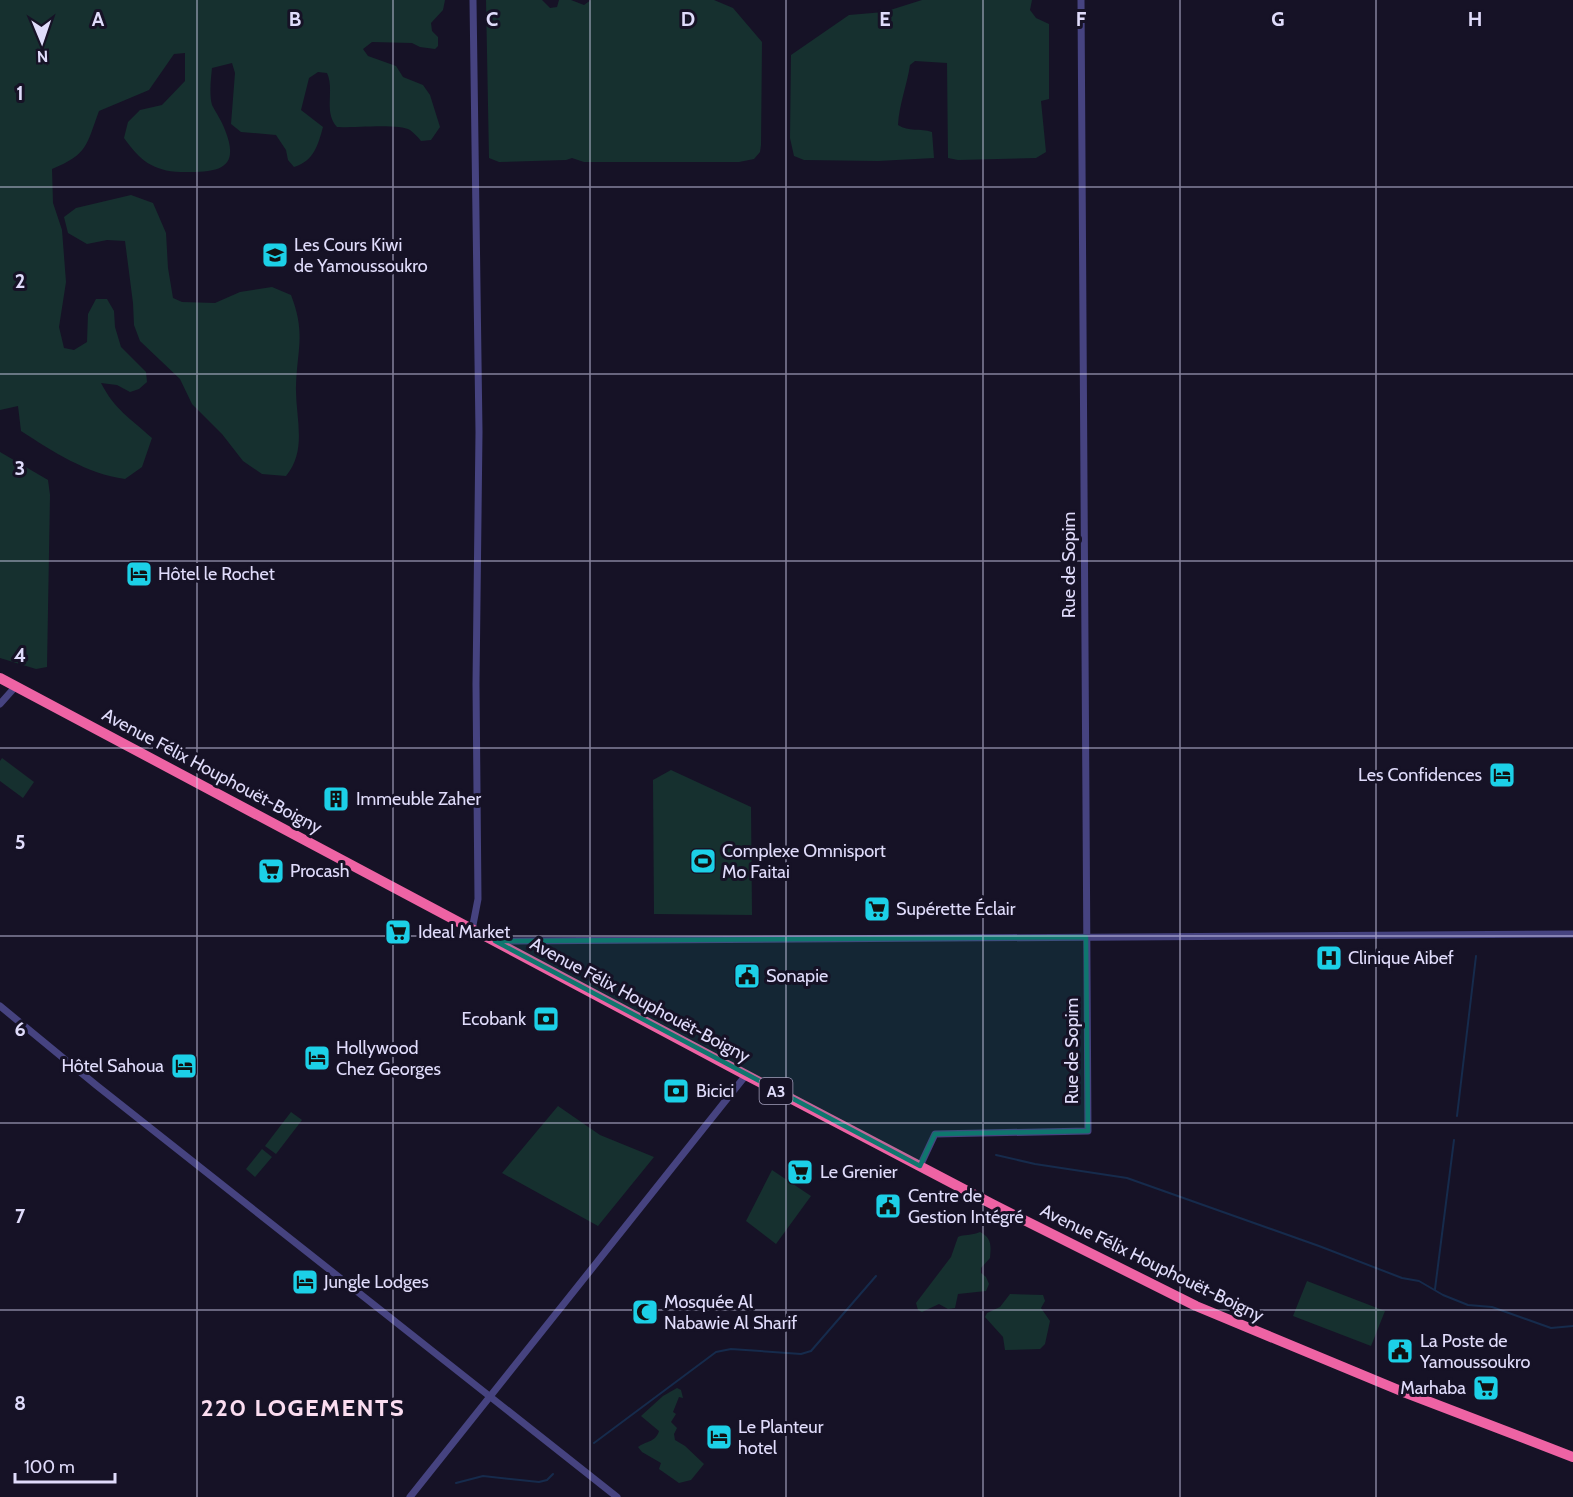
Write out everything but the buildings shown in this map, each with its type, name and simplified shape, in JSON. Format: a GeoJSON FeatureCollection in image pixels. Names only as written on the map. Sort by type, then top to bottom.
{"type":"FeatureCollection","features":[{"type":"Feature","properties":{"kind":"highway","name":"Avenue Félix Houphouët-Boigny"},"geometry":{"type":"LineString","coordinates":[[0,678],[746,1076],[1196,1306],[1391,1387],[1573,1457]]}},
{"type":"Feature","properties":{"kind":"street"},"geometry":{"type":"LineString","coordinates":[[472,930],[478,899],[476,684],[479,444],[473,0]]}},
{"type":"Feature","properties":{"kind":"street","name":"Rue de Sopim"},"geometry":{"type":"LineString","coordinates":[[920,1166],[935,1134],[1088,1131],[1081,0]]}},
{"type":"Feature","properties":{"kind":"street"},"geometry":{"type":"LineString","coordinates":[[0,704],[16,686]]}},
{"type":"Feature","properties":{"kind":"street"},"geometry":{"type":"LineString","coordinates":[[495,941],[1573,934]]}},
{"type":"Feature","properties":{"kind":"street"},"geometry":{"type":"LineString","coordinates":[[0,1006],[96,1085],[617,1497]]}},
{"type":"Feature","properties":{"kind":"street"},"geometry":{"type":"LineString","coordinates":[[410,1497],[746,1076]]}},
{"type":"Feature","properties":{"kind":"highlighted area"},"geometry":{"type":"Polygon","coordinates":[[[1086,937],[1088,1131],[935,1134],[920,1166],[495,941],[1086,937]]]}},
{"type":"Feature","properties":{"kind":"green space"},"geometry":{"type":"Polygon","coordinates":[[[0,0],[445,0],[443,10],[431,23],[432,31],[438,37],[438,46],[435,49],[420,47],[412,43],[372,42],[363,49],[368,56],[396,66],[403,77],[423,85],[430,95],[440,127],[431,140],[421,141],[410,130],[404,128],[337,127],[331,115],[327,73],[318,72],[309,78],[301,110],[323,127],[311,156],[294,167],[276,135],[241,132],[231,124],[235,73],[232,63],[212,68],[210,86],[212,105],[224,127],[229,144],[230,154],[227,162],[222,167],[204,171],[181,172],[154,167],[141,158],[124,138],[128,122],[140,110],[162,105],[185,81],[185,53],[174,54],[149,90],[99,111],[84,148],[73,159],[52,169],[53,203],[62,230],[66,282],[59,327],[64,348],[74,350],[87,342],[88,314],[96,299],[107,299],[114,311],[115,327],[121,347],[146,372],[147,382],[139,389],[130,392],[117,385],[101,383],[117,407],[152,438],[142,467],[125,479],[84,467],[21,431],[18,406],[0,410],[0,0]]]}},
{"type":"Feature","properties":{"kind":"green space"},"geometry":{"type":"Polygon","coordinates":[[[486,0],[542,0],[550,8],[557,7],[559,0],[571,0],[584,5],[591,0],[714,0],[733,8],[762,42],[760,152],[754,159],[739,162],[584,162],[572,158],[499,162],[489,158],[486,0]]]}},
{"type":"Feature","properties":{"kind":"green space"},"geometry":{"type":"Polygon","coordinates":[[[922,0],[1032,0],[1030,10],[1036,18],[1049,24],[1049,99],[1041,101],[1046,152],[1036,158],[958,160],[948,158],[947,63],[915,61],[910,65],[898,125],[932,132],[934,158],[878,161],[804,160],[794,156],[790,138],[791,55],[849,15],[884,12],[922,0]]]}},
{"type":"Feature","properties":{"kind":"green space"},"geometry":{"type":"Polygon","coordinates":[[[131,195],[153,203],[166,233],[173,298],[182,302],[215,303],[240,292],[272,287],[291,295],[296,308],[300,341],[296,386],[299,444],[293,466],[286,476],[262,474],[243,461],[222,434],[192,404],[180,379],[140,341],[134,325],[125,241],[107,240],[87,244],[68,233],[64,217],[76,208],[131,195]]]}},
{"type":"Feature","properties":{"kind":"green space"},"geometry":{"type":"Polygon","coordinates":[[[0,452],[48,480],[50,495],[47,667],[36,669],[0,658],[0,452]]]}},
{"type":"Feature","properties":{"kind":"green space"},"geometry":{"type":"Polygon","coordinates":[[[2,758],[34,782],[23,798],[0,781],[2,758]]]}},
{"type":"Feature","properties":{"kind":"green space","name":"Complexe Omnisport Mo Faitai"},"geometry":{"type":"Polygon","coordinates":[[[671,770],[751,807],[752,915],[654,914],[653,780],[671,770]]]}},
{"type":"Feature","properties":{"kind":"green space"},"geometry":{"type":"Polygon","coordinates":[[[558,1106],[600,1135],[654,1157],[598,1226],[502,1173],[558,1106]]]}},
{"type":"Feature","properties":{"kind":"green space"},"geometry":{"type":"Polygon","coordinates":[[[291,1112],[302,1120],[276,1154],[265,1146],[291,1112]]]}},
{"type":"Feature","properties":{"kind":"green space"},"geometry":{"type":"Polygon","coordinates":[[[262,1149],[272,1157],[255,1177],[246,1169],[262,1149]]]}},
{"type":"Feature","properties":{"kind":"green space"},"geometry":{"type":"Polygon","coordinates":[[[772,1170],[811,1196],[776,1244],[746,1221],[772,1170]]]}},
{"type":"Feature","properties":{"kind":"green space"},"geometry":{"type":"Polygon","coordinates":[[[980,1232],[987,1237],[990,1246],[990,1258],[981,1268],[981,1273],[989,1284],[986,1291],[958,1294],[955,1308],[948,1309],[939,1304],[922,1312],[918,1310],[916,1303],[951,1257],[958,1237],[980,1232]]]}},
{"type":"Feature","properties":{"kind":"green space"},"geometry":{"type":"Polygon","coordinates":[[[1307,1281],[1385,1311],[1371,1346],[1293,1316],[1307,1281]]]}},
{"type":"Feature","properties":{"kind":"green space"},"geometry":{"type":"Polygon","coordinates":[[[1010,1294],[1043,1295],[1045,1301],[1041,1308],[1050,1321],[1045,1344],[1040,1349],[1005,1350],[1003,1337],[985,1317],[987,1313],[1000,1307],[1010,1294]]]}},
{"type":"Feature","properties":{"kind":"green space"},"geometry":{"type":"Polygon","coordinates":[[[677,1388],[681,1390],[683,1398],[679,1397],[673,1412],[676,1414],[671,1422],[677,1428],[674,1434],[675,1440],[704,1464],[691,1480],[679,1483],[659,1469],[661,1463],[642,1452],[638,1447],[653,1439],[659,1431],[641,1416],[663,1396],[677,1388]]]}},
{"type":"Feature","properties":{"kind":"waterway"},"geometry":{"type":"LineString","coordinates":[[1457,1116],[1476,956]]}},
{"type":"Feature","properties":{"kind":"waterway"},"geometry":{"type":"LineString","coordinates":[[1435,1289],[1454,1140]]}},
{"type":"Feature","properties":{"kind":"waterway"},"geometry":{"type":"LineString","coordinates":[[996,1155],[1035,1164],[1127,1178],[1402,1278],[1419,1281],[1443,1295],[1468,1305],[1492,1307],[1551,1328],[1573,1326]]}},
{"type":"Feature","properties":{"kind":"waterway"},"geometry":{"type":"LineString","coordinates":[[594,1443],[716,1352],[731,1349],[801,1354],[811,1351],[876,1276]]}},
{"type":"Feature","properties":{"kind":"waterway"},"geometry":{"type":"LineString","coordinates":[[456,1483],[483,1476],[539,1482],[547,1480],[553,1474]]}},
{"type":"Feature","properties":{"kind":"place","name":"Les Cours Kiwi de Yamoussoukro"},"geometry":{"type":"Point","coordinates":[275,255]}},
{"type":"Feature","properties":{"kind":"place","name":"Hôtel le Rochet"},"geometry":{"type":"Point","coordinates":[139,574]}},
{"type":"Feature","properties":{"kind":"place","name":"Les Confidences"},"geometry":{"type":"Point","coordinates":[1502,775]}},
{"type":"Feature","properties":{"kind":"place","name":"Immeuble Zaher"},"geometry":{"type":"Point","coordinates":[336,799]}},
{"type":"Feature","properties":{"kind":"place","name":"Complexe Omnisport Mo Faitai"},"geometry":{"type":"Point","coordinates":[703,861]}},
{"type":"Feature","properties":{"kind":"place","name":"Procash"},"geometry":{"type":"Point","coordinates":[271,871]}},
{"type":"Feature","properties":{"kind":"place","name":"Supérette Éclair"},"geometry":{"type":"Point","coordinates":[877,909]}},
{"type":"Feature","properties":{"kind":"place","name":"Ideal Market"},"geometry":{"type":"Point","coordinates":[398,932]}},
{"type":"Feature","properties":{"kind":"place","name":"Clinique Aibef"},"geometry":{"type":"Point","coordinates":[1329,958]}},
{"type":"Feature","properties":{"kind":"place","name":"Sonapie"},"geometry":{"type":"Point","coordinates":[747,976]}},
{"type":"Feature","properties":{"kind":"place","name":"Ecobank"},"geometry":{"type":"Point","coordinates":[546,1019]}},
{"type":"Feature","properties":{"kind":"place","name":"Hollywood Chez Georges"},"geometry":{"type":"Point","coordinates":[317,1058]}},
{"type":"Feature","properties":{"kind":"place","name":"Hôtel Sahoua"},"geometry":{"type":"Point","coordinates":[184,1066]}},
{"type":"Feature","properties":{"kind":"place","name":"Bicici"},"geometry":{"type":"Point","coordinates":[676,1091]}},
{"type":"Feature","properties":{"kind":"place","name":"Le Grenier"},"geometry":{"type":"Point","coordinates":[800,1172]}},
{"type":"Feature","properties":{"kind":"place","name":"Centre de Gestion Intégré"},"geometry":{"type":"Point","coordinates":[888,1206]}},
{"type":"Feature","properties":{"kind":"place","name":"Jungle Lodges"},"geometry":{"type":"Point","coordinates":[305,1282]}},
{"type":"Feature","properties":{"kind":"place","name":"Mosquée Al Nabawie Al Sharif"},"geometry":{"type":"Point","coordinates":[645,1312]}},
{"type":"Feature","properties":{"kind":"place","name":"La Poste de Yamoussoukro"},"geometry":{"type":"Point","coordinates":[1400,1351]}},
{"type":"Feature","properties":{"kind":"place","name":"Marhaba"},"geometry":{"type":"Point","coordinates":[1486,1388]}},
{"type":"Feature","properties":{"kind":"place","name":"Le Planteur hotel"},"geometry":{"type":"Point","coordinates":[719,1437]}},
{"type":"Feature","properties":{"kind":"district","name":"220 LOGEMENTS"},"geometry":{"type":"Point","coordinates":[303,1408]}}]}
